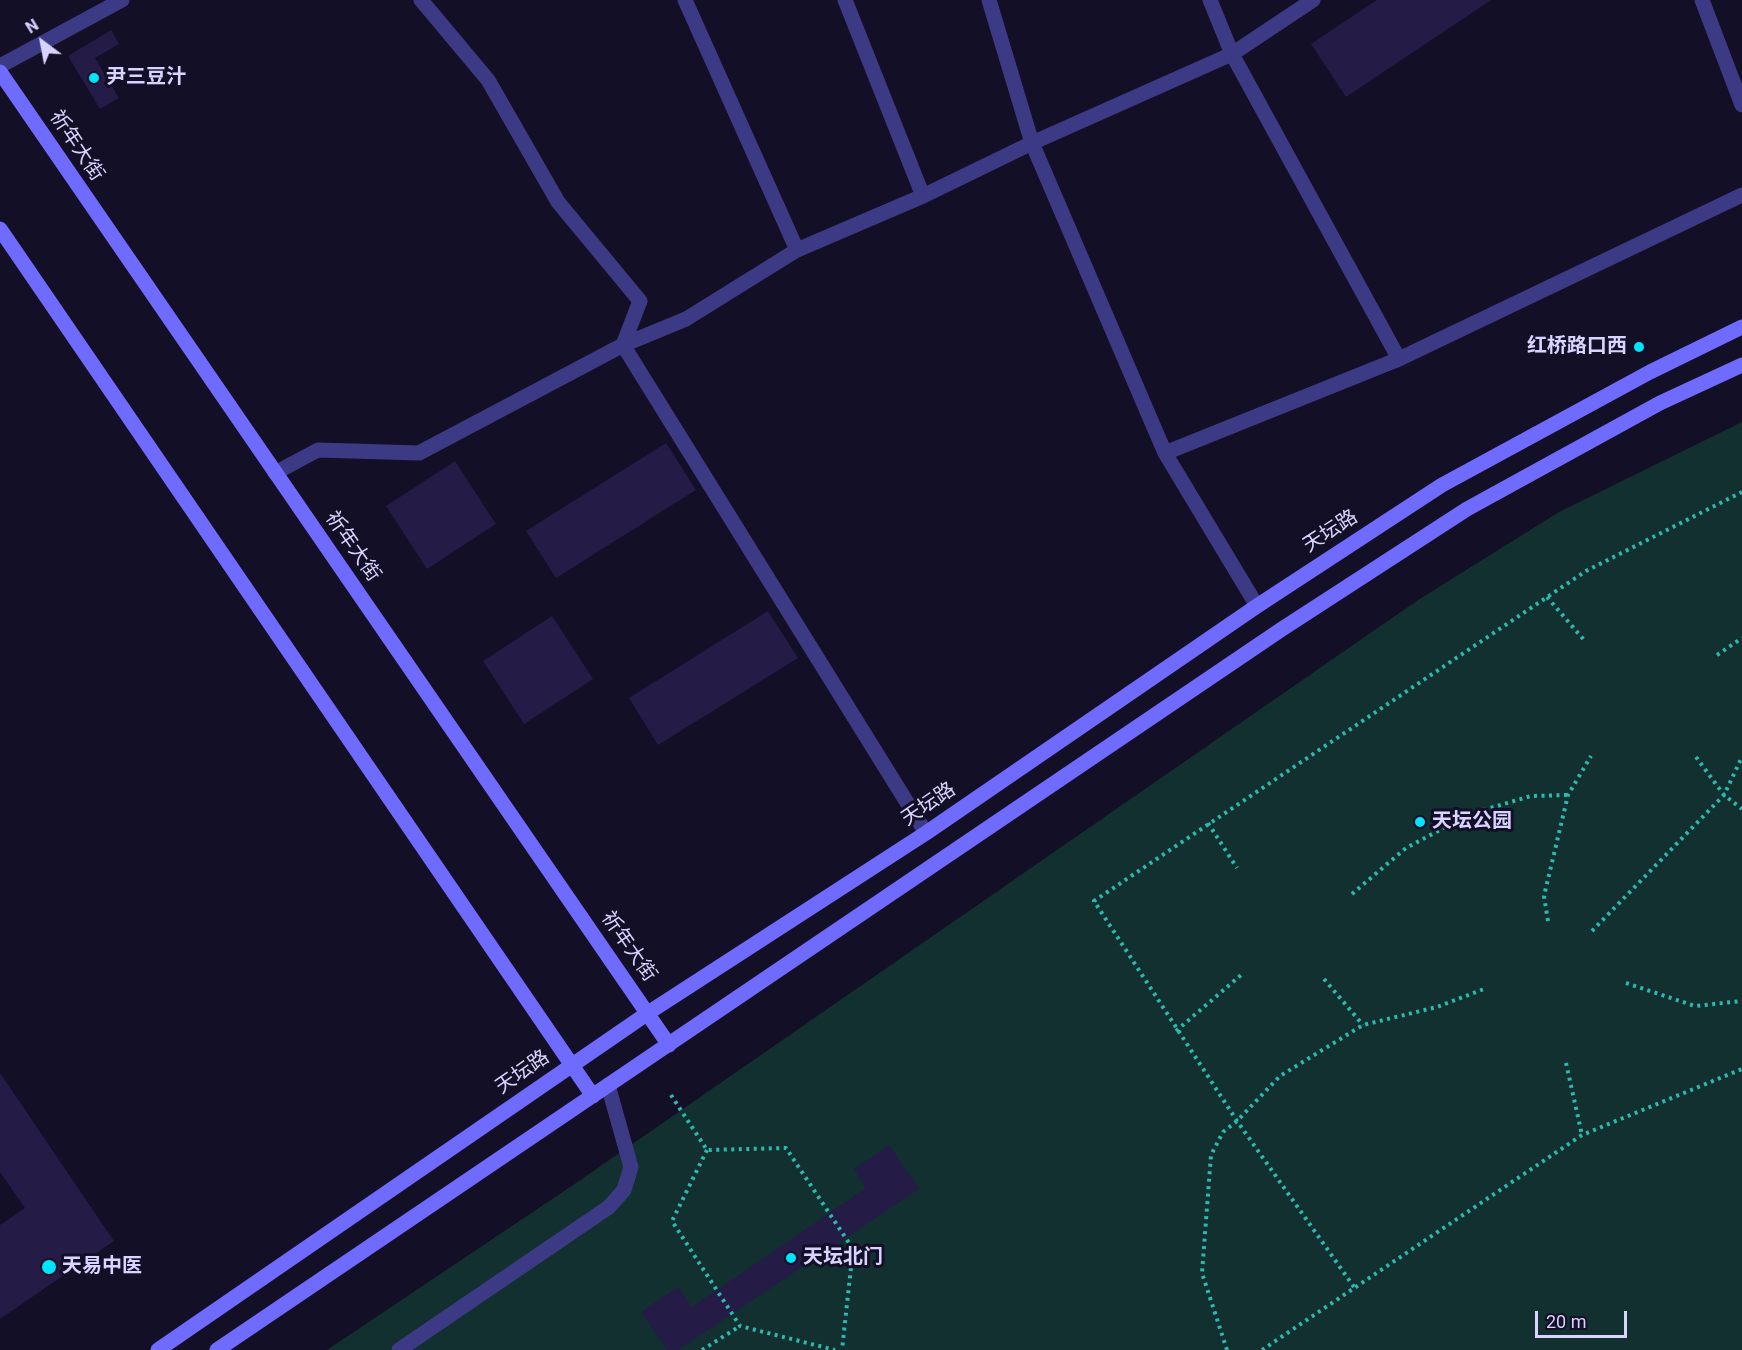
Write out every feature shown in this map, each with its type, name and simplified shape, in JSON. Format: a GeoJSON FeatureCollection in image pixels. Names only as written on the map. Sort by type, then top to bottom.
{"type":"FeatureCollection","features":[{"type":"Feature","properties":{"kind":"street","name":"祈年大街"},"geometry":{"type":"LineString","coordinates":[[0,72],[669,1045]]}},
{"type":"Feature","properties":{"kind":"street"},"geometry":{"type":"LineString","coordinates":[[0,229],[593,1096]]}},
{"type":"Feature","properties":{"kind":"street","name":"天坛路"},"geometry":{"type":"LineString","coordinates":[[158,1350],[648,1013],[926,833],[1257,606],[1442,484],[1650,372],[1742,327]]}},
{"type":"Feature","properties":{"kind":"street"},"geometry":{"type":"LineString","coordinates":[[217,1350],[1272,636],[1467,509],[1660,404],[1742,365]]}},
{"type":"Feature","properties":{"kind":"lane"},"geometry":{"type":"LineString","coordinates":[[0,66],[123,0]]}},
{"type":"Feature","properties":{"kind":"lane"},"geometry":{"type":"LineString","coordinates":[[421,0],[488,80],[558,202],[640,302],[623,345]]}},
{"type":"Feature","properties":{"kind":"lane"},"geometry":{"type":"LineString","coordinates":[[685,0],[797,250]]}},
{"type":"Feature","properties":{"kind":"lane"},"geometry":{"type":"LineString","coordinates":[[845,0],[923,196]]}},
{"type":"Feature","properties":{"kind":"lane"},"geometry":{"type":"LineString","coordinates":[[989,0],[1032,143],[1165,453],[1257,606]]}},
{"type":"Feature","properties":{"kind":"lane"},"geometry":{"type":"LineString","coordinates":[[1210,0],[1232,54],[1399,359]]}},
{"type":"Feature","properties":{"kind":"lane"},"geometry":{"type":"LineString","coordinates":[[275,473],[318,450],[419,453],[623,345],[686,319],[797,250],[923,196],[1032,143],[1232,54],[1313,0]]}},
{"type":"Feature","properties":{"kind":"lane"},"geometry":{"type":"LineString","coordinates":[[1702,0],[1742,105]]}},
{"type":"Feature","properties":{"kind":"lane"},"geometry":{"type":"LineString","coordinates":[[1165,453],[1399,359],[1742,195]]}},
{"type":"Feature","properties":{"kind":"lane"},"geometry":{"type":"LineString","coordinates":[[623,345],[926,833]]}},
{"type":"Feature","properties":{"kind":"lane"},"geometry":{"type":"LineString","coordinates":[[399,1350],[609,1207],[624,1190],[631,1167],[608,1085]]}},
{"type":"Feature","properties":{"kind":"path"},"geometry":{"type":"LineString","coordinates":[[1354,1287],[1237,1121],[1094,901],[1586,571],[1742,492]]}},
{"type":"Feature","properties":{"kind":"path"},"geometry":{"type":"LineString","coordinates":[[1547,597],[1584,639]]}},
{"type":"Feature","properties":{"kind":"path"},"geometry":{"type":"LineString","coordinates":[[1717,655],[1742,638]]}},
{"type":"Feature","properties":{"kind":"path"},"geometry":{"type":"LineString","coordinates":[[1548,921],[1544,896],[1568,795],[1591,756]]}},
{"type":"Feature","properties":{"kind":"path"},"geometry":{"type":"LineString","coordinates":[[1592,931],[1724,795],[1742,757]]}},
{"type":"Feature","properties":{"kind":"path"},"geometry":{"type":"LineString","coordinates":[[1696,758],[1724,795],[1742,808]]}},
{"type":"Feature","properties":{"kind":"path"},"geometry":{"type":"LineString","coordinates":[[1352,894],[1406,848],[1470,814],[1531,796],[1568,795]]}},
{"type":"Feature","properties":{"kind":"path"},"geometry":{"type":"LineString","coordinates":[[1208,823],[1237,868]]}},
{"type":"Feature","properties":{"kind":"path"},"geometry":{"type":"LineString","coordinates":[[1176,1030],[1241,975]]}},
{"type":"Feature","properties":{"kind":"path"},"geometry":{"type":"LineString","coordinates":[[1324,979],[1363,1024]]}},
{"type":"Feature","properties":{"kind":"path"},"geometry":{"type":"LineString","coordinates":[[1626,983],[1695,1006],[1742,1001]]}},
{"type":"Feature","properties":{"kind":"path"},"geometry":{"type":"LineString","coordinates":[[1227,1350],[1202,1273],[1211,1155],[1223,1132],[1237,1121],[1280,1076],[1363,1024],[1437,1007],[1484,989]]}},
{"type":"Feature","properties":{"kind":"path"},"geometry":{"type":"LineString","coordinates":[[1566,1063],[1582,1135]]}},
{"type":"Feature","properties":{"kind":"path"},"geometry":{"type":"LineString","coordinates":[[1262,1350],[1582,1135],[1742,1069]]}},
{"type":"Feature","properties":{"kind":"path"},"geometry":{"type":"LineString","coordinates":[[671,1095],[707,1150]]}},
{"type":"Feature","properties":{"kind":"path"},"geometry":{"type":"LineString","coordinates":[[707,1150],[786,1148],[853,1249],[842,1350]]}},
{"type":"Feature","properties":{"kind":"path"},"geometry":{"type":"LineString","coordinates":[[707,1150],[672,1221],[740,1326],[835,1350]]}},
{"type":"Feature","properties":{"kind":"path"},"geometry":{"type":"LineString","coordinates":[[702,1350],[740,1326]]}},
{"type":"Feature","properties":{"kind":"green space","name":"天坛公园"},"geometry":{"type":"Polygon","coordinates":[[[1742,422],[1742,1350],[327,1350],[576,1183],[1418,600],[1559,512],[1742,422]]]}},
{"type":"Feature","properties":{"kind":"building"},"geometry":{"type":"Polygon","coordinates":[[[1377,0],[1491,0],[1346,97],[1311,44],[1377,0]]]}},
{"type":"Feature","properties":{"kind":"building","name":"尹三豆汁"},"geometry":{"type":"Polygon","coordinates":[[[111,30],[119,44],[95,58],[119,98],[100,109],[68,56],[111,30]]]}},
{"type":"Feature","properties":{"kind":"building"},"geometry":{"type":"Polygon","coordinates":[[[666,443],[696,490],[556,578],[526,531],[666,443]]]}},
{"type":"Feature","properties":{"kind":"building"},"geometry":{"type":"Polygon","coordinates":[[[455,461],[496,524],[427,569],[386,506],[455,461]]]}},
{"type":"Feature","properties":{"kind":"building"},"geometry":{"type":"Polygon","coordinates":[[[768,611],[798,658],[658,745],[629,698],[768,611]]]}},
{"type":"Feature","properties":{"kind":"building"},"geometry":{"type":"Polygon","coordinates":[[[552,616],[593,679],[524,724],[483,661],[552,616]]]}},
{"type":"Feature","properties":{"kind":"building"},"geometry":{"type":"Polygon","coordinates":[[[0,1073],[114,1241],[0,1319],[0,1225],[25,1208],[0,1172],[0,1073]]]}},
{"type":"Feature","properties":{"kind":"building","name":"天坛北门"},"geometry":{"type":"Polygon","coordinates":[[[889,1145],[919,1189],[678,1350],[667,1350],[641,1312],[678,1287],[692,1307],[866,1188],[854,1169],[889,1145]]]}},
{"type":"Feature","properties":{"kind":"place","name":"尹三豆汁"},"geometry":{"type":"Point","coordinates":[94,78]}},
{"type":"Feature","properties":{"kind":"place","name":"红桥路口西"},"geometry":{"type":"Point","coordinates":[1639,347]}},
{"type":"Feature","properties":{"kind":"place","name":"天坛公园"},"geometry":{"type":"Point","coordinates":[1420,822]}},
{"type":"Feature","properties":{"kind":"place","name":"天坛北门"},"geometry":{"type":"Point","coordinates":[791,1258]}},
{"type":"Feature","properties":{"kind":"place","name":"天易中医"},"geometry":{"type":"Point","coordinates":[49,1267]}}]}
